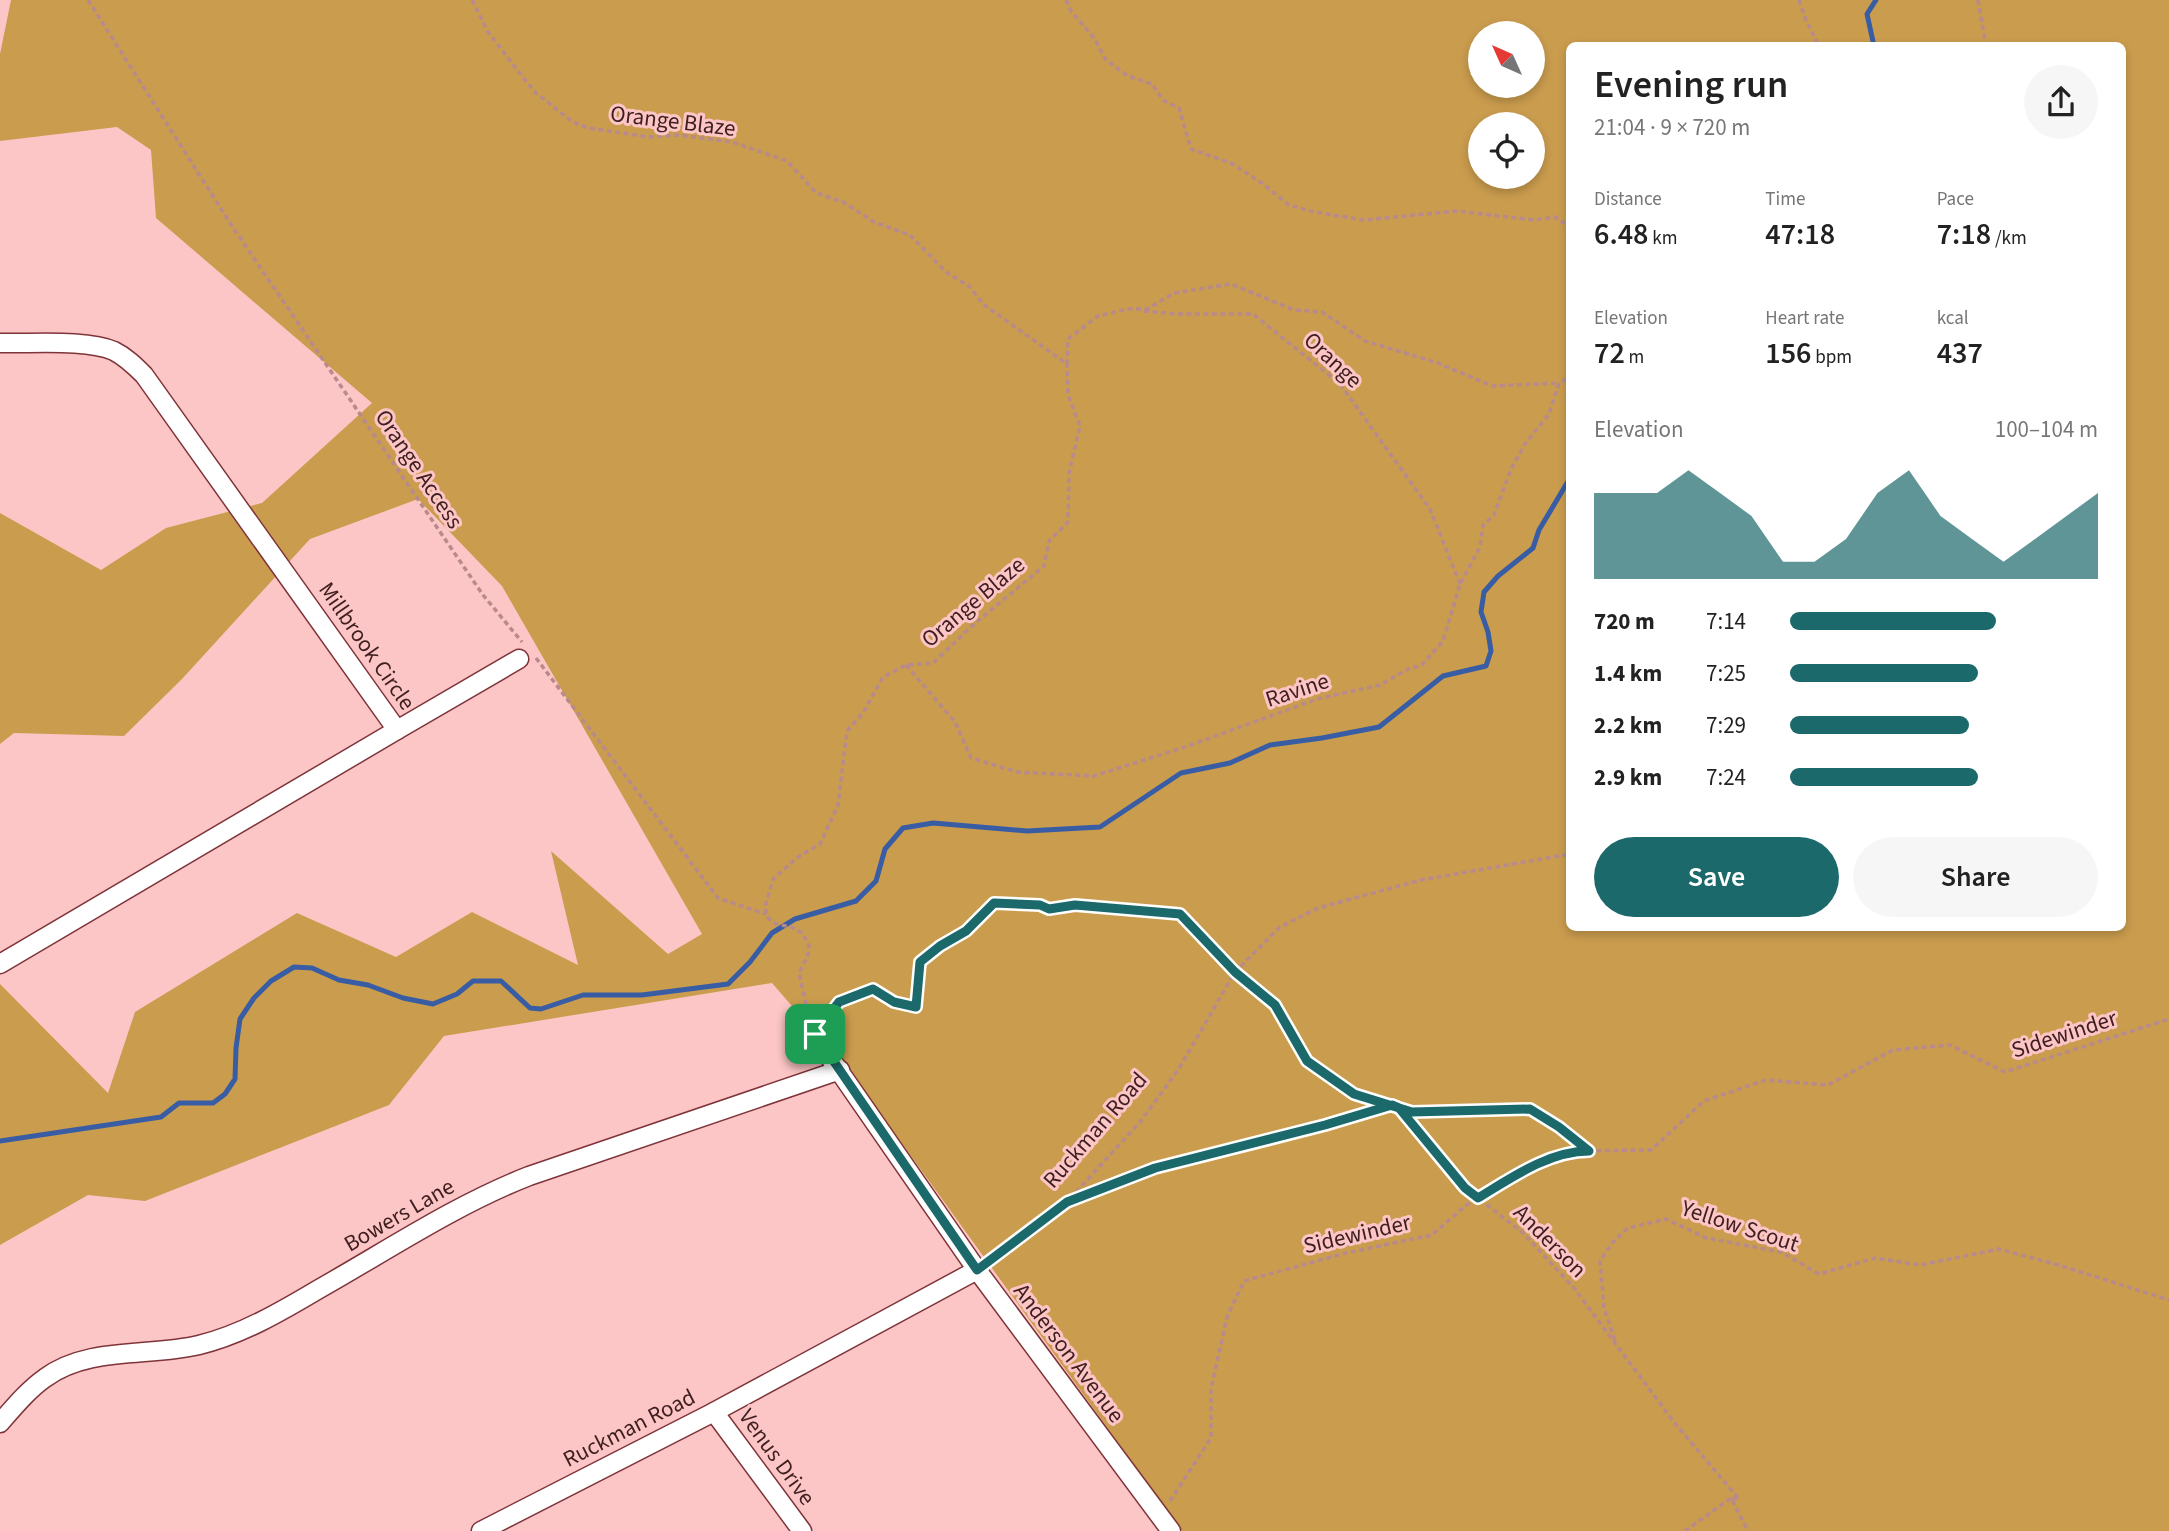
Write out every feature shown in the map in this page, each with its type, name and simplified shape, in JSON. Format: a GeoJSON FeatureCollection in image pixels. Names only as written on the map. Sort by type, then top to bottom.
{"type":"FeatureCollection","features":[{"type":"Feature","properties":{"kind":"street","name":"Millbrook Circle"},"geometry":{"type":"LineString","coordinates":[[0,343],[94,345],[131,361],[144,375],[397,730],[0,964]]}},
{"type":"Feature","properties":{"kind":"street"},"geometry":{"type":"LineString","coordinates":[[397,730],[519,659]]}},
{"type":"Feature","properties":{"kind":"street","name":"Anderson Avenue"},"geometry":{"type":"LineString","coordinates":[[813,1031],[977,1270],[1171,1531]]}},
{"type":"Feature","properties":{"kind":"street","name":"Bowers Lane"},"geometry":{"type":"LineString","coordinates":[[0,1423],[26,1394],[46,1377],[65,1366],[89,1359],[199,1345],[237,1332],[307,1296],[487,1192],[840,1070]]}},
{"type":"Feature","properties":{"kind":"street","name":"Ruckman Road"},"geometry":{"type":"LineString","coordinates":[[481,1531],[714,1412],[977,1270]]}},
{"type":"Feature","properties":{"kind":"street","name":"Venus Drive"},"geometry":{"type":"LineString","coordinates":[[714,1412],[802,1531]]}},
{"type":"Feature","properties":{"kind":"path","name":"Orange Access"},"geometry":{"type":"LineString","coordinates":[[88,0],[232,226],[483,595],[562,691],[718,898],[766,914]]}},
{"type":"Feature","properties":{"kind":"path","name":"Orange Blaze"},"geometry":{"type":"LineString","coordinates":[[472,0],[488,32],[524,80],[573,122],[588,128],[649,137],[678,135],[732,142],[787,161],[816,193],[844,202],[874,222],[910,235],[946,272],[969,286],[983,304],[1067,364]]}},
{"type":"Feature","properties":{"kind":"path"},"geometry":{"type":"LineString","coordinates":[[1066,0],[1071,11],[1094,38],[1106,60],[1128,76],[1152,84],[1163,100],[1180,108],[1191,149],[1233,164],[1289,205],[1364,220],[1457,211],[1534,220],[1555,217],[1566,224]]}},
{"type":"Feature","properties":{"kind":"path"},"geometry":{"type":"LineString","coordinates":[[1799,0],[1817,42]]}},
{"type":"Feature","properties":{"kind":"path"},"geometry":{"type":"LineString","coordinates":[[1978,0],[1985,42]]}},
{"type":"Feature","properties":{"kind":"path","name":"Orange Blaze"},"geometry":{"type":"LineString","coordinates":[[766,914],[767,895],[773,879],[798,857],[820,844],[838,805],[847,731],[863,713],[883,677],[906,665],[933,663],[973,625],[1044,566],[1049,541],[1068,522],[1069,473],[1080,425],[1068,395],[1068,339],[1098,316],[1128,309],[1147,309],[1174,293],[1231,284],[1294,310],[1322,312],[1365,341],[1438,363],[1492,386],[1559,383]]}},
{"type":"Feature","properties":{"kind":"path","name":"Orange"},"geometry":{"type":"LineString","coordinates":[[1128,309],[1177,314],[1253,314],[1340,384],[1430,509],[1460,584]]}},
{"type":"Feature","properties":{"kind":"path"},"geometry":{"type":"LineString","coordinates":[[1559,383],[1566,379]]}},
{"type":"Feature","properties":{"kind":"path","name":"Ravine"},"geometry":{"type":"LineString","coordinates":[[906,665],[955,722],[971,758],[1017,772],[1094,776],[1185,747],[1317,699],[1380,685],[1408,669],[1422,665],[1443,641],[1460,584],[1480,547],[1483,525],[1494,515],[1511,469],[1525,444],[1549,414],[1559,383]]}},
{"type":"Feature","properties":{"kind":"path","name":"Ruckman Road"},"geometry":{"type":"LineString","coordinates":[[977,1270],[1067,1202],[1141,1121],[1178,1070],[1235,972],[1280,927],[1318,908],[1421,880],[1566,855]]}},
{"type":"Feature","properties":{"kind":"path","name":"Anderson"},"geometry":{"type":"LineString","coordinates":[[813,1031],[839,1002],[873,989],[894,1002],[916,1007],[920,962],[966,931],[994,903],[1040,905],[1049,909],[1075,905],[1180,914],[1235,972],[1275,1005],[1307,1061],[1354,1094],[1399,1108],[1465,1188],[1523,1233],[1574,1288],[1673,1421],[1739,1499],[1731,1498]]}},
{"type":"Feature","properties":{"kind":"path"},"geometry":{"type":"LineString","coordinates":[[766,914],[776,925],[791,927],[802,933],[809,945],[808,955],[799,973],[813,1031]]}},
{"type":"Feature","properties":{"kind":"path","name":"Sidewinder"},"geometry":{"type":"LineString","coordinates":[[1159,1516],[1211,1438],[1211,1389],[1227,1317],[1244,1281],[1346,1253],[1432,1235],[1465,1206],[1518,1174],[1571,1151],[1651,1150],[1704,1101],[1766,1080],[1828,1085],[1893,1050],[1950,1045],[2005,1072],[2169,1018]]}},
{"type":"Feature","properties":{"kind":"path"},"geometry":{"type":"LineString","coordinates":[[1067,1202],[1155,1168],[1325,1125],[1392,1105]]}},
{"type":"Feature","properties":{"kind":"path"},"geometry":{"type":"LineString","coordinates":[[1399,1108],[1412,1112],[1530,1109],[1559,1127],[1589,1151]]}},
{"type":"Feature","properties":{"kind":"path","name":"Yellow Scout"},"geometry":{"type":"LineString","coordinates":[[1616,1346],[1604,1308],[1600,1261],[1612,1243],[1628,1228],[1666,1219],[1706,1238],[1781,1252],[1819,1274],[1875,1258],[1920,1265],[1999,1249],[2169,1300]]}},
{"type":"Feature","properties":{"kind":"path"},"geometry":{"type":"LineString","coordinates":[[1685,1531],[1731,1498],[1748,1531]]}},
{"type":"Feature","properties":{"kind":"shaded area"},"geometry":{"type":"Polygon","coordinates":[[[11,0],[2169,0],[2169,1531],[1182,1531],[856,1080],[772,983],[444,1036],[389,1105],[145,1201],[88,1195],[0,1245],[0,984],[108,1093],[135,1012],[297,913],[396,957],[472,912],[578,965],[551,851],[668,954],[702,934],[502,586],[418,499],[310,539],[182,679],[124,736],[14,733],[0,744],[0,513],[101,570],[166,528],[262,503],[372,403],[156,218],[151,150],[117,127],[0,141],[0,54],[11,0]]]}},
{"type":"Feature","properties":{"kind":"waterway"},"geometry":{"type":"LineString","coordinates":[[1873,42],[1867,14],[1876,0]]}},
{"type":"Feature","properties":{"kind":"waterway"},"geometry":{"type":"LineString","coordinates":[[0,1141],[161,1117],[179,1103],[213,1103],[225,1094],[235,1079],[240,1019],[254,998],[271,981],[294,967],[312,968],[339,980],[368,985],[403,998],[433,1004],[457,994],[473,981],[501,981],[530,1008],[541,1009],[583,995],[642,995],[728,984],[750,962],[772,933],[795,919],[856,901],[876,881],[885,849],[903,828],[933,823],[1027,831],[1100,827],[1181,773],[1230,763],[1270,745],[1379,727],[1443,676],[1486,666],[1491,651],[1481,612],[1484,592],[1498,576],[1533,548],[1539,530],[1566,485]]}},
{"type":"Feature","properties":{"kind":"route"},"geometry":{"type":"LineString","coordinates":[[815,1034],[839,1002],[873,989],[894,1002],[916,1007],[920,962],[966,931],[994,903],[1040,905],[1049,909],[1075,905],[1180,914],[1235,972],[1275,1005],[1307,1061],[1354,1094],[1392,1105],[1412,1112],[1530,1109],[1559,1127],[1589,1151],[1571,1151],[1518,1174],[1478,1198],[1465,1188],[1399,1108],[1392,1105],[1325,1125],[1155,1168],[1067,1202],[977,1270],[815,1034]]}}]}
